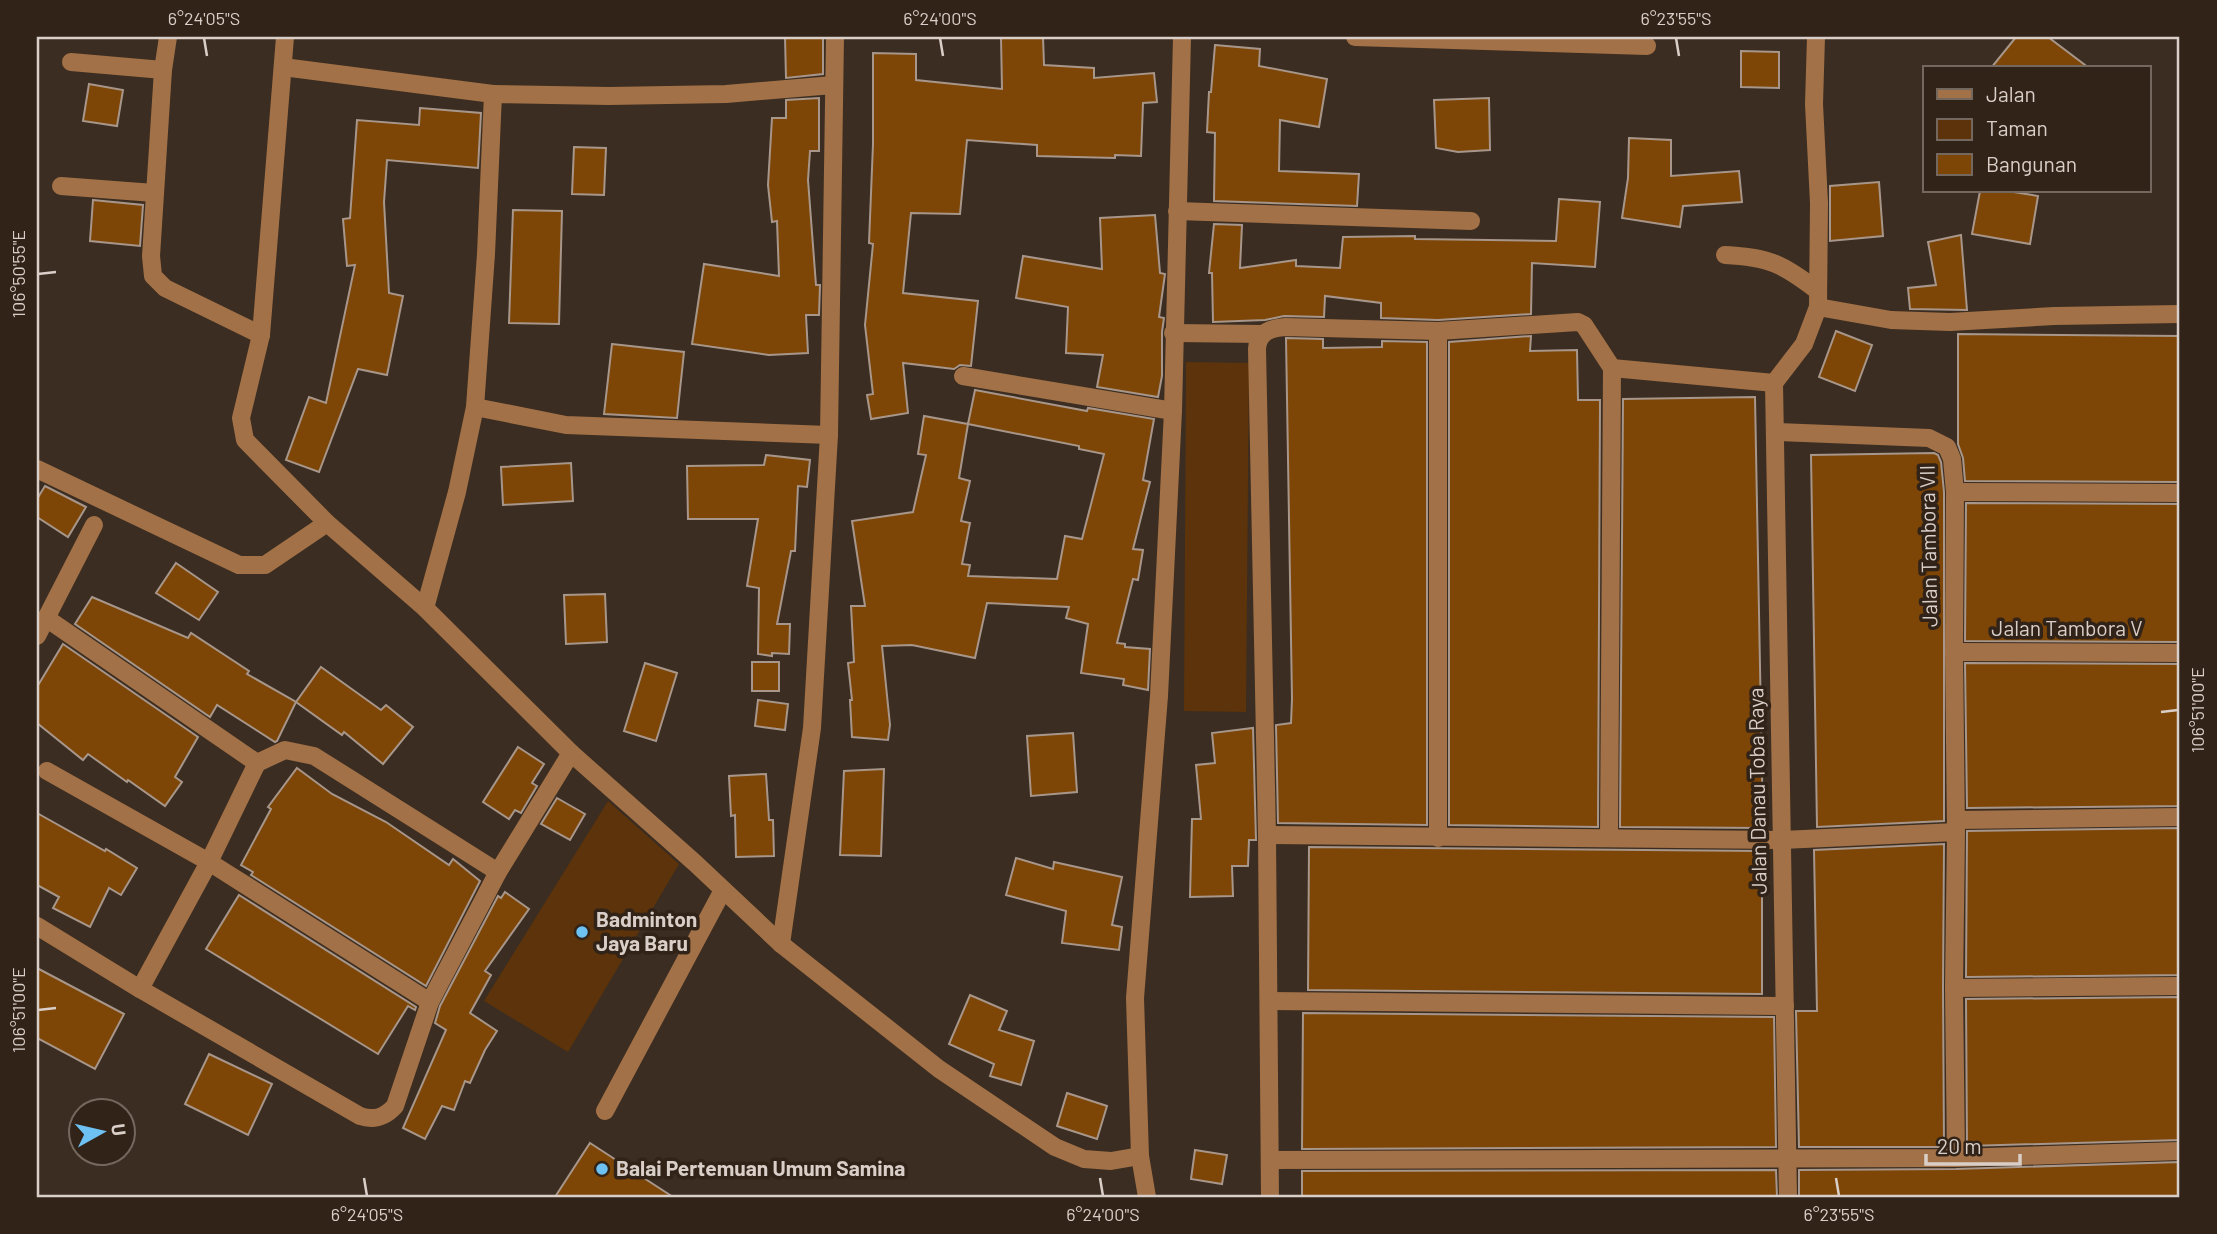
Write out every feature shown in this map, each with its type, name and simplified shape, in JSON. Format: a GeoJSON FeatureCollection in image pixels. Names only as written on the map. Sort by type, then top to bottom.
{"type":"FeatureCollection","features":[{"type":"Feature","properties":{"kind":"street"},"geometry":{"type":"LineString","coordinates":[[168,37],[163,70],[151,256],[153,275],[165,288],[261,335]]}},
{"type":"Feature","properties":{"kind":"street"},"geometry":{"type":"LineString","coordinates":[[285,37],[261,335],[241,418],[245,440],[327,523],[425,608],[571,753],[781,944],[939,1069],[1055,1147],[1084,1159],[1111,1161],[1140,1156]]}},
{"type":"Feature","properties":{"kind":"street"},"geometry":{"type":"LineString","coordinates":[[781,944],[812,728],[829,435],[835,37]]}},
{"type":"Feature","properties":{"kind":"street"},"geometry":{"type":"LineString","coordinates":[[1147,1197],[1140,1156],[1135,998],[1159,696],[1173,411],[1182,37]]}},
{"type":"Feature","properties":{"kind":"street"},"geometry":{"type":"LineString","coordinates":[[1355,37],[1647,46]]}},
{"type":"Feature","properties":{"kind":"street"},"geometry":{"type":"LineString","coordinates":[[1612,368],[1774,383],[1804,344],[1818,299],[1819,202],[1814,104],[1816,37]]}},
{"type":"Feature","properties":{"kind":"street"},"geometry":{"type":"LineString","coordinates":[[71,62],[163,70]]}},
{"type":"Feature","properties":{"kind":"street"},"geometry":{"type":"LineString","coordinates":[[283,67],[494,94],[713,95],[833,85]]}},
{"type":"Feature","properties":{"kind":"street"},"geometry":{"type":"LineString","coordinates":[[425,608],[457,492],[475,407],[494,94]]}},
{"type":"Feature","properties":{"kind":"street"},"geometry":{"type":"LineString","coordinates":[[61,186],[155,193]]}},
{"type":"Feature","properties":{"kind":"street"},"geometry":{"type":"LineString","coordinates":[[1177,211],[1471,221]]}},
{"type":"Feature","properties":{"kind":"street"},"geometry":{"type":"LineString","coordinates":[[1725,255],[1748,256],[1776,263],[1818,299],[1891,320],[1950,323],[2054,316],[2180,314]]}},
{"type":"Feature","properties":{"kind":"street"},"geometry":{"type":"LineString","coordinates":[[1270,1197],[1267,835],[1257,349],[1257,342],[1262,334],[1272,328],[1285,327],[1438,331],[1578,322],[1584,325],[1612,368],[1609,838]]}},
{"type":"Feature","properties":{"kind":"street"},"geometry":{"type":"LineString","coordinates":[[1438,331],[1438,838]]}},
{"type":"Feature","properties":{"kind":"street"},"geometry":{"type":"LineString","coordinates":[[1173,333],[1262,334]]}},
{"type":"Feature","properties":{"kind":"street"},"geometry":{"type":"LineString","coordinates":[[963,376],[1173,411]]}},
{"type":"Feature","properties":{"kind":"street","name":"Jalan Danau Toba Raya"},"geometry":{"type":"LineString","coordinates":[[1774,383],[1788,1197]]}},
{"type":"Feature","properties":{"kind":"street"},"geometry":{"type":"LineString","coordinates":[[475,407],[566,425],[829,435]]}},
{"type":"Feature","properties":{"kind":"street","name":"Jalan Tambora VII"},"geometry":{"type":"LineString","coordinates":[[1775,432],[1929,438],[1947,447],[1952,459],[1955,492],[1956,1158]]}},
{"type":"Feature","properties":{"kind":"street"},"geometry":{"type":"LineString","coordinates":[[37,470],[239,565],[265,565],[327,523]]}},
{"type":"Feature","properties":{"kind":"street"},"geometry":{"type":"LineString","coordinates":[[1955,492],[2180,493]]}},
{"type":"Feature","properties":{"kind":"street"},"geometry":{"type":"LineString","coordinates":[[37,636],[94,525]]}},
{"type":"Feature","properties":{"kind":"street"},"geometry":{"type":"LineString","coordinates":[[46,618],[257,764]]}},
{"type":"Feature","properties":{"kind":"street","name":"Jalan Tambora V"},"geometry":{"type":"LineString","coordinates":[[1954,652],[2180,653]]}},
{"type":"Feature","properties":{"kind":"street"},"geometry":{"type":"LineString","coordinates":[[140,989],[209,862],[257,764],[285,750],[314,757],[498,872]]}},
{"type":"Feature","properties":{"kind":"street"},"geometry":{"type":"LineString","coordinates":[[37,926],[140,989],[368,1118],[387,1114],[395,1105],[430,1002],[498,872],[571,753]]}},
{"type":"Feature","properties":{"kind":"street"},"geometry":{"type":"LineString","coordinates":[[47,771],[209,862],[430,1002]]}},
{"type":"Feature","properties":{"kind":"street"},"geometry":{"type":"LineString","coordinates":[[1267,835],[1782,840],[1956,826],[2180,817]]}},
{"type":"Feature","properties":{"kind":"street"},"geometry":{"type":"LineString","coordinates":[[605,1111],[723,890]]}},
{"type":"Feature","properties":{"kind":"street"},"geometry":{"type":"LineString","coordinates":[[1954,988],[2180,986]]}},
{"type":"Feature","properties":{"kind":"street"},"geometry":{"type":"LineString","coordinates":[[1269,1001],[1785,1006]]}},
{"type":"Feature","properties":{"kind":"street"},"geometry":{"type":"LineString","coordinates":[[1270,1160],[1787,1160],[2180,1151]]}},
{"type":"Feature","properties":{"kind":"green space"},"geometry":{"type":"Polygon","coordinates":[[[1186,362],[1249,363],[1246,712],[1184,711],[1186,362]]]}},
{"type":"Feature","properties":{"kind":"green space","name":"Badminton Jaya Baru"},"geometry":{"type":"Polygon","coordinates":[[[608,801],[679,864],[568,1052],[484,1001],[608,801]]]}},
{"type":"Feature","properties":{"kind":"building"},"geometry":{"type":"Polygon","coordinates":[[[785,37],[823,37],[823,74],[786,78],[785,37]]]}},
{"type":"Feature","properties":{"kind":"building"},"geometry":{"type":"Polygon","coordinates":[[[1001,37],[1043,37],[1044,65],[1094,68],[1094,78],[1154,73],[1157,102],[1143,103],[1141,156],[1037,156],[1037,145],[967,140],[960,214],[911,213],[903,293],[978,301],[971,366],[960,365],[954,369],[903,363],[908,413],[871,419],[867,395],[873,394],[865,325],[873,244],[869,243],[873,53],[916,54],[916,80],[1002,89],[1001,37]]]}},
{"type":"Feature","properties":{"kind":"building"},"geometry":{"type":"Polygon","coordinates":[[[2016,37],[2048,37],[2086,66],[1993,66],[2016,37]]]}},
{"type":"Feature","properties":{"kind":"building"},"geometry":{"type":"Polygon","coordinates":[[[1215,45],[1260,49],[1259,66],[1327,79],[1319,127],[1280,120],[1279,171],[1359,174],[1357,206],[1214,201],[1215,133],[1207,132],[1215,45]]]}},
{"type":"Feature","properties":{"kind":"building"},"geometry":{"type":"Polygon","coordinates":[[[1741,51],[1779,52],[1779,88],[1741,87],[1741,51]]]}},
{"type":"Feature","properties":{"kind":"building"},"geometry":{"type":"Polygon","coordinates":[[[89,84],[123,90],[117,126],[83,121],[89,84]]]}},
{"type":"Feature","properties":{"kind":"building"},"geometry":{"type":"Polygon","coordinates":[[[819,98],[819,151],[810,151],[808,180],[816,285],[820,285],[819,315],[806,315],[808,353],[769,355],[692,344],[704,264],[779,276],[777,221],[772,222],[768,185],[772,118],[786,118],[786,100],[819,98]]]}},
{"type":"Feature","properties":{"kind":"building"},"geometry":{"type":"Polygon","coordinates":[[[1489,98],[1490,150],[1458,152],[1436,148],[1434,100],[1489,98]]]}},
{"type":"Feature","properties":{"kind":"building"},"geometry":{"type":"Polygon","coordinates":[[[420,108],[481,113],[478,168],[387,160],[384,202],[389,293],[403,296],[387,375],[358,369],[319,472],[286,460],[309,397],[326,403],[355,265],[347,266],[343,219],[350,218],[357,120],[419,125],[420,108]]]}},
{"type":"Feature","properties":{"kind":"building"},"geometry":{"type":"Polygon","coordinates":[[[1629,138],[1671,140],[1671,176],[1739,171],[1742,202],[1683,206],[1680,227],[1622,218],[1628,178],[1629,138]]]}},
{"type":"Feature","properties":{"kind":"building"},"geometry":{"type":"Polygon","coordinates":[[[574,147],[606,148],[604,195],[572,194],[574,147]]]}},
{"type":"Feature","properties":{"kind":"building"},"geometry":{"type":"Polygon","coordinates":[[[1879,182],[1883,236],[1830,241],[1830,186],[1879,182]]]}},
{"type":"Feature","properties":{"kind":"building"},"geometry":{"type":"Polygon","coordinates":[[[1980,192],[2013,192],[2038,196],[2030,244],[1972,234],[1980,192]]]}},
{"type":"Feature","properties":{"kind":"building"},"geometry":{"type":"Polygon","coordinates":[[[1559,199],[1600,202],[1595,267],[1532,263],[1531,314],[1438,320],[1381,318],[1381,303],[1325,296],[1324,317],[1284,316],[1265,320],[1213,322],[1212,273],[1209,273],[1214,224],[1242,225],[1240,268],[1296,260],[1296,266],[1340,268],[1343,237],[1415,236],[1415,239],[1556,241],[1559,199]]]}},
{"type":"Feature","properties":{"kind":"building"},"geometry":{"type":"Polygon","coordinates":[[[93,200],[143,205],[140,246],[90,241],[93,200]]]}},
{"type":"Feature","properties":{"kind":"building"},"geometry":{"type":"Polygon","coordinates":[[[513,210],[562,211],[559,324],[509,323],[513,210]]]}},
{"type":"Feature","properties":{"kind":"building"},"geometry":{"type":"Polygon","coordinates":[[[1155,215],[1160,273],[1165,274],[1159,317],[1164,318],[1162,376],[1158,397],[1097,387],[1103,355],[1066,353],[1068,307],[1016,298],[1023,256],[1102,269],[1100,218],[1155,215]]]}},
{"type":"Feature","properties":{"kind":"building"},"geometry":{"type":"Polygon","coordinates":[[[1961,235],[1967,310],[1910,309],[1908,288],[1936,285],[1928,242],[1961,235]]]}},
{"type":"Feature","properties":{"kind":"building"},"geometry":{"type":"Polygon","coordinates":[[[1836,331],[1872,345],[1855,391],[1819,377],[1836,331]]]}},
{"type":"Feature","properties":{"kind":"building"},"geometry":{"type":"Polygon","coordinates":[[[1958,334],[2180,336],[2180,482],[1965,481],[1963,458],[1958,444],[1958,334]]]}},
{"type":"Feature","properties":{"kind":"building"},"geometry":{"type":"Polygon","coordinates":[[[1531,336],[1530,351],[1577,350],[1578,400],[1600,400],[1598,827],[1449,825],[1449,342],[1531,336]]]}},
{"type":"Feature","properties":{"kind":"building"},"geometry":{"type":"Polygon","coordinates":[[[1286,338],[1323,339],[1323,348],[1382,347],[1382,341],[1427,342],[1427,825],[1278,823],[1276,725],[1291,723],[1292,699],[1286,338]]]}},
{"type":"Feature","properties":{"kind":"building"},"geometry":{"type":"Polygon","coordinates":[[[612,344],[684,352],[677,418],[604,414],[612,344]]]}},
{"type":"Feature","properties":{"kind":"building"},"geometry":{"type":"Polygon","coordinates":[[[975,390],[1087,411],[1088,408],[1154,419],[1143,480],[1150,482],[1133,549],[1143,550],[1138,580],[1133,579],[1117,643],[1125,644],[1125,647],[1150,649],[1148,690],[1123,685],[1124,679],[1081,673],[1088,624],[1066,618],[1069,607],[987,603],[975,658],[912,645],[882,646],[890,725],[888,740],[852,737],[848,663],[854,662],[851,606],[865,606],[852,521],[913,512],[926,455],[918,454],[924,416],[968,424],[975,390]],[[968,424],[959,478],[970,481],[961,521],[970,523],[962,564],[970,565],[968,576],[1057,579],[1065,536],[1082,539],[1104,454],[1079,449],[1079,446],[968,424]]]}},
{"type":"Feature","properties":{"kind":"building"},"geometry":{"type":"Polygon","coordinates":[[[1755,397],[1763,828],[1620,827],[1623,399],[1755,397]]]}},
{"type":"Feature","properties":{"kind":"building"},"geometry":{"type":"Polygon","coordinates":[[[1934,453],[1941,462],[1944,492],[1944,821],[1817,827],[1811,455],[1934,453]]]}},
{"type":"Feature","properties":{"kind":"building"},"geometry":{"type":"Polygon","coordinates":[[[766,455],[810,460],[807,487],[798,486],[795,551],[791,551],[777,624],[790,624],[789,654],[772,653],[772,656],[758,654],[759,588],[747,586],[758,519],[688,519],[687,466],[764,465],[766,455]]]}},
{"type":"Feature","properties":{"kind":"building"},"geometry":{"type":"Polygon","coordinates":[[[571,463],[573,501],[503,505],[501,467],[571,463]]]}},
{"type":"Feature","properties":{"kind":"building"},"geometry":{"type":"Polygon","coordinates":[[[45,486],[86,507],[68,537],[37,517],[37,499],[45,486]]]}},
{"type":"Feature","properties":{"kind":"building"},"geometry":{"type":"Polygon","coordinates":[[[1966,503],[2180,504],[2180,642],[1965,641],[1966,503]]]}},
{"type":"Feature","properties":{"kind":"building"},"geometry":{"type":"Polygon","coordinates":[[[176,563],[218,592],[199,620],[156,593],[176,563]]]}},
{"type":"Feature","properties":{"kind":"building"},"geometry":{"type":"Polygon","coordinates":[[[605,594],[607,642],[566,644],[564,595],[605,594]]]}},
{"type":"Feature","properties":{"kind":"building"},"geometry":{"type":"Polygon","coordinates":[[[92,597],[188,638],[191,633],[249,671],[247,674],[296,702],[277,741],[217,705],[210,717],[75,624],[92,597]]]}},
{"type":"Feature","properties":{"kind":"building"},"geometry":{"type":"Polygon","coordinates":[[[63,644],[198,737],[175,777],[182,782],[165,806],[88,754],[83,760],[37,723],[37,687],[63,644]]]}},
{"type":"Feature","properties":{"kind":"building"},"geometry":{"type":"Polygon","coordinates":[[[752,662],[779,662],[779,691],[752,691],[752,662]]]}},
{"type":"Feature","properties":{"kind":"building"},"geometry":{"type":"Polygon","coordinates":[[[645,663],[677,673],[656,741],[624,731],[645,663]]]}},
{"type":"Feature","properties":{"kind":"building"},"geometry":{"type":"Polygon","coordinates":[[[1965,663],[2180,664],[2180,806],[1967,808],[1965,663]]]}},
{"type":"Feature","properties":{"kind":"building"},"geometry":{"type":"Polygon","coordinates":[[[321,667],[381,710],[386,705],[413,727],[383,764],[344,732],[342,735],[296,702],[321,667]]]}},
{"type":"Feature","properties":{"kind":"building"},"geometry":{"type":"Polygon","coordinates":[[[758,700],[788,704],[785,730],[755,726],[758,700]]]}},
{"type":"Feature","properties":{"kind":"building"},"geometry":{"type":"Polygon","coordinates":[[[1253,728],[1256,840],[1249,840],[1248,866],[1232,866],[1233,896],[1190,897],[1192,819],[1201,819],[1196,765],[1215,763],[1212,733],[1253,728]]]}},
{"type":"Feature","properties":{"kind":"building"},"geometry":{"type":"Polygon","coordinates":[[[1073,733],[1077,792],[1031,796],[1027,736],[1073,733]]]}},
{"type":"Feature","properties":{"kind":"building"},"geometry":{"type":"Polygon","coordinates":[[[518,747],[544,764],[532,783],[537,786],[521,813],[515,810],[509,819],[483,802],[518,747]]]}},
{"type":"Feature","properties":{"kind":"building"},"geometry":{"type":"Polygon","coordinates":[[[297,768],[332,794],[386,822],[449,865],[453,859],[480,881],[426,986],[251,875],[253,872],[241,865],[271,809],[268,807],[297,768]]]}},
{"type":"Feature","properties":{"kind":"building"},"geometry":{"type":"Polygon","coordinates":[[[884,769],[881,856],[840,855],[844,771],[884,769]]]}},
{"type":"Feature","properties":{"kind":"building"},"geometry":{"type":"Polygon","coordinates":[[[766,774],[769,820],[773,820],[774,856],[736,857],[735,815],[731,816],[729,776],[766,774]]]}},
{"type":"Feature","properties":{"kind":"building"},"geometry":{"type":"Polygon","coordinates":[[[557,798],[585,814],[570,840],[541,824],[557,798]]]}},
{"type":"Feature","properties":{"kind":"building"},"geometry":{"type":"Polygon","coordinates":[[[37,813],[137,868],[121,895],[109,888],[90,927],[53,908],[59,897],[37,885],[37,813]]]}},
{"type":"Feature","properties":{"kind":"building"},"geometry":{"type":"Polygon","coordinates":[[[2180,828],[2180,975],[1966,977],[1967,831],[2180,828]]]}},
{"type":"Feature","properties":{"kind":"building"},"geometry":{"type":"Polygon","coordinates":[[[1944,844],[1944,1147],[1799,1147],[1796,1011],[1817,1011],[1814,850],[1944,844]]]}},
{"type":"Feature","properties":{"kind":"building"},"geometry":{"type":"Polygon","coordinates":[[[1309,847],[1762,851],[1762,994],[1308,990],[1309,847]]]}},
{"type":"Feature","properties":{"kind":"building"},"geometry":{"type":"Polygon","coordinates":[[[1016,858],[1053,869],[1054,862],[1122,877],[1112,925],[1122,927],[1119,950],[1062,943],[1066,911],[1006,895],[1016,858]]]}},
{"type":"Feature","properties":{"kind":"building"},"geometry":{"type":"Polygon","coordinates":[[[505,892],[529,909],[485,971],[491,975],[470,1013],[497,1031],[470,1083],[465,1081],[454,1110],[442,1106],[425,1139],[403,1128],[446,1030],[435,1023],[440,1006],[498,896],[501,898],[505,892]]]}},
{"type":"Feature","properties":{"kind":"building"},"geometry":{"type":"Polygon","coordinates":[[[239,895],[416,1007],[415,1010],[408,1006],[378,1054],[206,949],[239,895]]]}},
{"type":"Feature","properties":{"kind":"building"},"geometry":{"type":"Polygon","coordinates":[[[37,968],[124,1014],[95,1069],[37,1038],[37,968]]]}},
{"type":"Feature","properties":{"kind":"building"},"geometry":{"type":"Polygon","coordinates":[[[970,995],[1007,1011],[999,1030],[1034,1041],[1021,1085],[990,1076],[994,1064],[949,1044],[970,995]]]}},
{"type":"Feature","properties":{"kind":"building"},"geometry":{"type":"Polygon","coordinates":[[[2180,997],[2180,1140],[1967,1146],[1966,999],[2180,997]]]}},
{"type":"Feature","properties":{"kind":"building"},"geometry":{"type":"Polygon","coordinates":[[[1303,1013],[1774,1017],[1776,1147],[1302,1149],[1303,1013]]]}},
{"type":"Feature","properties":{"kind":"building"},"geometry":{"type":"Polygon","coordinates":[[[209,1054],[272,1084],[248,1135],[185,1104],[209,1054]]]}},
{"type":"Feature","properties":{"kind":"building"},"geometry":{"type":"Polygon","coordinates":[[[1067,1093],[1107,1106],[1097,1139],[1057,1126],[1067,1093]]]}},
{"type":"Feature","properties":{"kind":"building","name":"Balai Pertemuan Umum Samina"},"geometry":{"type":"Polygon","coordinates":[[[590,1143],[673,1197],[555,1197],[590,1143]]]}},
{"type":"Feature","properties":{"kind":"building"},"geometry":{"type":"Polygon","coordinates":[[[1195,1150],[1227,1155],[1222,1184],[1191,1179],[1195,1150]]]}},
{"type":"Feature","properties":{"kind":"building"},"geometry":{"type":"Polygon","coordinates":[[[2180,1162],[2180,1197],[1799,1197],[1799,1170],[1956,1169],[2180,1162]]]}},
{"type":"Feature","properties":{"kind":"building"},"geometry":{"type":"Polygon","coordinates":[[[1776,1170],[1777,1197],[1302,1197],[1302,1171],[1776,1170]]]}},
{"type":"Feature","properties":{"kind":"place","name":"Badminton Jaya Baru"},"geometry":{"type":"Point","coordinates":[582,932]}},
{"type":"Feature","properties":{"kind":"place","name":"Balai Pertemuan Umum Samina"},"geometry":{"type":"Point","coordinates":[602,1169]}}]}
